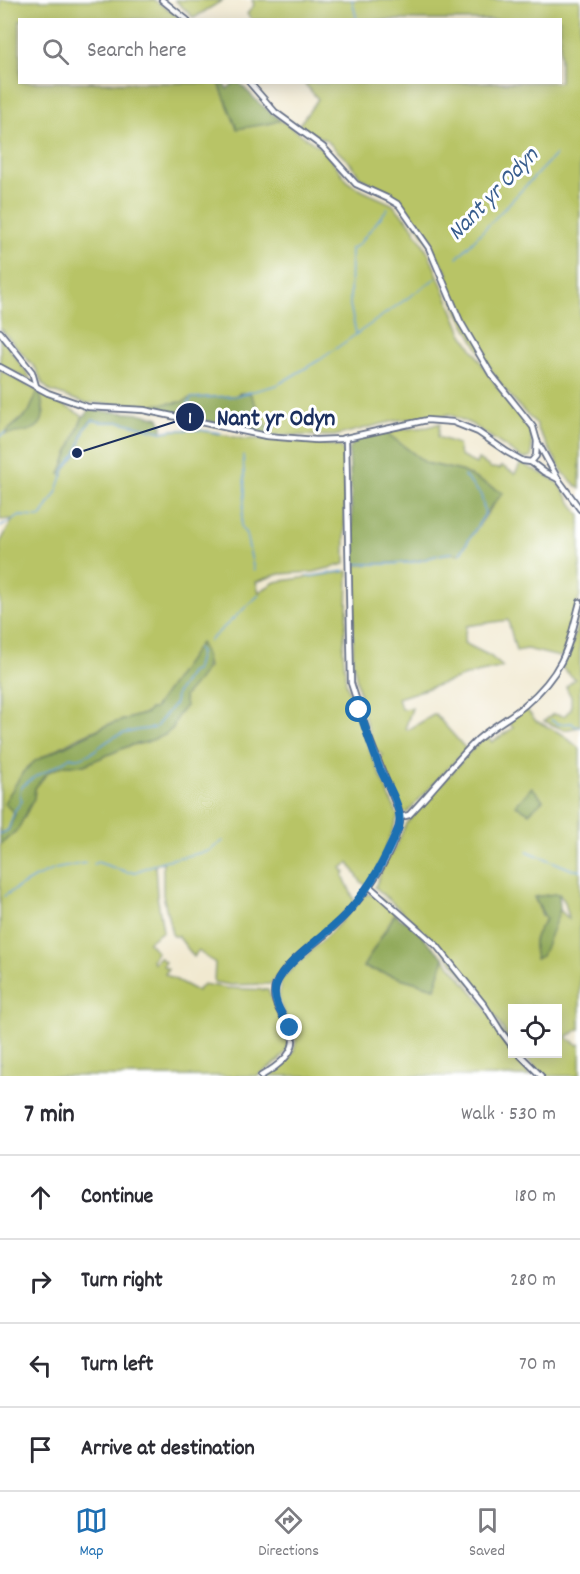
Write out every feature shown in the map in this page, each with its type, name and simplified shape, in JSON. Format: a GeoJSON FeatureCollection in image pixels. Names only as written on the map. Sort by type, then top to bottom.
{"type":"FeatureCollection","features":[{"type":"Feature","properties":{"kind":"street"},"geometry":{"type":"LineString","coordinates":[[162,0],[184,18]]}},
{"type":"Feature","properties":{"kind":"street"},"geometry":{"type":"LineString","coordinates":[[251,84],[275,112],[323,147],[356,184],[389,198],[399,205],[429,248],[460,321],[491,374],[533,427],[537,441],[558,479],[580,509]]}},
{"type":"Feature","properties":{"kind":"street"},"geometry":{"type":"LineString","coordinates":[[0,332],[32,372],[36,386]]}},
{"type":"Feature","properties":{"kind":"street"},"geometry":{"type":"LineString","coordinates":[[0,367],[61,399],[88,407],[144,410],[258,435],[316,440],[346,438],[427,420],[440,420],[467,427],[513,456],[531,462],[558,479]]}},
{"type":"Feature","properties":{"kind":"street"},"geometry":{"type":"LineString","coordinates":[[261,1076],[281,1062],[293,1045],[293,1036],[277,1004],[275,988],[278,981],[286,970],[346,914],[370,886],[391,846],[401,817],[369,738],[351,683],[346,438]]}},
{"type":"Feature","properties":{"kind":"street"},"geometry":{"type":"LineString","coordinates":[[531,462],[536,456],[537,441]]}},
{"type":"Feature","properties":{"kind":"street"},"geometry":{"type":"LineString","coordinates":[[401,817],[409,815],[477,741],[525,705],[548,683],[569,646],[580,602]]}},
{"type":"Feature","properties":{"kind":"street"},"geometry":{"type":"LineString","coordinates":[[370,886],[437,946],[485,1006],[508,1040]]}},
{"type":"Feature","properties":{"kind":"street"},"geometry":{"type":"LineString","coordinates":[[524,1058],[541,1076]]}},
{"type":"Feature","properties":{"kind":"green space"},"geometry":{"type":"Polygon","coordinates":[[[0,0],[154,0],[181,18],[18,18],[18,84],[219,84],[237,128],[280,120],[325,151],[349,183],[392,204],[410,223],[428,252],[462,333],[497,387],[531,430],[532,457],[525,459],[520,457],[473,425],[449,414],[398,420],[334,436],[271,435],[240,393],[235,396],[191,398],[183,402],[154,405],[85,403],[50,391],[43,384],[36,369],[0,328],[0,0]]]}},
{"type":"Feature","properties":{"kind":"green space"},"geometry":{"type":"Polygon","coordinates":[[[175,0],[223,0],[194,18],[175,0]]]}},
{"type":"Feature","properties":{"kind":"green space"},"geometry":{"type":"Polygon","coordinates":[[[252,0],[580,0],[580,489],[564,474],[537,428],[537,424],[509,395],[490,368],[460,314],[448,283],[448,274],[418,225],[398,199],[360,177],[351,164],[326,140],[298,126],[318,99],[305,84],[562,84],[562,18],[250,18],[247,14],[254,5],[252,0]]]}},
{"type":"Feature","properties":{"kind":"green space"},"geometry":{"type":"Polygon","coordinates":[[[219,84],[224,84],[227,89],[233,84],[240,84],[280,120],[237,129],[219,84]]]}},
{"type":"Feature","properties":{"kind":"green space"},"geometry":{"type":"Polygon","coordinates":[[[0,336],[28,374],[31,381],[0,365],[0,336]]]}},
{"type":"Feature","properties":{"kind":"green space"},"geometry":{"type":"Polygon","coordinates":[[[0,370],[38,391],[29,412],[5,433],[44,413],[40,392],[83,416],[60,474],[63,475],[78,450],[86,427],[93,420],[121,422],[162,432],[200,430],[244,439],[272,439],[340,446],[344,453],[345,564],[314,572],[279,574],[256,582],[259,592],[275,582],[348,571],[343,650],[346,683],[371,754],[398,816],[377,870],[366,885],[361,882],[349,863],[341,868],[355,902],[270,984],[230,985],[214,982],[215,963],[198,951],[194,957],[178,936],[172,934],[163,895],[163,862],[155,865],[163,931],[148,942],[157,952],[152,960],[154,963],[159,957],[165,962],[163,966],[168,969],[165,974],[197,991],[203,984],[268,990],[279,1016],[291,1035],[284,1055],[257,1076],[0,1076],[0,845],[18,829],[34,798],[35,788],[48,772],[65,765],[84,765],[131,745],[144,743],[173,728],[183,697],[208,667],[205,652],[200,644],[154,709],[77,738],[35,761],[23,772],[15,814],[8,830],[0,834],[0,543],[13,519],[0,520],[0,370]]]}},
{"type":"Feature","properties":{"kind":"green space"},"geometry":{"type":"Polygon","coordinates":[[[38,391],[43,410],[40,424],[30,430],[4,434],[29,412],[38,391]]]}},
{"type":"Feature","properties":{"kind":"green space"},"geometry":{"type":"Polygon","coordinates":[[[240,393],[250,393],[271,435],[139,406],[183,402],[191,398],[235,396],[240,393]]]}},
{"type":"Feature","properties":{"kind":"green space"},"geometry":{"type":"Polygon","coordinates":[[[88,410],[142,414],[159,418],[162,432],[121,422],[93,420],[86,427],[76,455],[63,475],[60,474],[83,416],[88,410]]]}},
{"type":"Feature","properties":{"kind":"green space"},"geometry":{"type":"Polygon","coordinates":[[[440,423],[438,437],[458,444],[460,456],[476,464],[478,459],[491,468],[500,469],[502,466],[515,474],[521,463],[554,480],[561,487],[580,516],[580,595],[563,655],[559,657],[527,649],[516,651],[508,620],[466,626],[464,643],[490,656],[503,667],[472,674],[398,698],[401,709],[412,708],[405,729],[408,730],[435,714],[466,749],[407,813],[403,812],[379,759],[383,755],[376,751],[364,716],[353,662],[354,565],[406,563],[443,553],[452,553],[464,546],[502,493],[461,471],[426,463],[384,431],[428,427],[440,423]]]}},
{"type":"Feature","properties":{"kind":"green space"},"geometry":{"type":"Polygon","coordinates":[[[384,431],[426,463],[461,471],[503,493],[485,514],[460,554],[446,554],[407,562],[354,565],[349,450],[354,441],[384,431]]]}},
{"type":"Feature","properties":{"kind":"green space"},"geometry":{"type":"Polygon","coordinates":[[[580,613],[580,727],[564,730],[544,721],[553,714],[564,716],[571,709],[571,697],[566,687],[575,679],[562,668],[572,646],[580,613]]]}},
{"type":"Feature","properties":{"kind":"green space"},"geometry":{"type":"Polygon","coordinates":[[[200,643],[205,652],[206,666],[200,678],[184,697],[186,706],[178,715],[173,728],[165,735],[131,745],[84,765],[65,765],[48,772],[35,788],[34,798],[18,829],[0,845],[0,834],[8,830],[15,814],[4,803],[23,772],[35,761],[107,725],[154,709],[200,643]]]}},
{"type":"Feature","properties":{"kind":"green space"},"geometry":{"type":"Polygon","coordinates":[[[525,708],[536,721],[562,734],[580,749],[580,1029],[566,1037],[580,1044],[580,1076],[544,1076],[526,1058],[562,1058],[562,1004],[508,1004],[508,1037],[484,998],[439,945],[375,887],[386,860],[394,850],[406,824],[477,744],[486,736],[492,742],[513,728],[507,720],[525,708]],[[559,894],[534,897],[546,919],[539,928],[534,941],[537,958],[560,910],[569,919],[565,902],[559,894]]]}},
{"type":"Feature","properties":{"kind":"green space"},"geometry":{"type":"Polygon","coordinates":[[[532,787],[543,800],[529,813],[516,805],[532,787]]]}},
{"type":"Feature","properties":{"kind":"green space"},"geometry":{"type":"Polygon","coordinates":[[[366,894],[383,900],[395,914],[363,967],[435,988],[444,958],[482,1003],[508,1041],[508,1058],[520,1058],[530,1076],[265,1076],[285,1063],[293,1052],[296,1042],[294,1032],[280,1003],[279,992],[283,978],[336,927],[366,894]]]}},
{"type":"Feature","properties":{"kind":"green space"},"geometry":{"type":"Polygon","coordinates":[[[559,894],[560,910],[542,956],[536,959],[535,938],[546,919],[534,897],[559,894]]]}},
{"type":"Feature","properties":{"kind":"green space"},"geometry":{"type":"Polygon","coordinates":[[[395,914],[409,923],[444,958],[435,988],[363,967],[395,914]]]}},
{"type":"Feature","properties":{"kind":"waterway"},"geometry":{"type":"LineString","coordinates":[[352,0],[356,18]]}},
{"type":"Feature","properties":{"kind":"waterway","name":"Nant yr Odyn"},"geometry":{"type":"LineString","coordinates":[[457,258],[556,154]]}},
{"type":"Feature","properties":{"kind":"waterway"},"geometry":{"type":"LineString","coordinates":[[356,333],[350,305],[351,249],[359,244],[388,208]]}},
{"type":"Feature","properties":{"kind":"waterway","name":"Nant yr Odyn"},"geometry":{"type":"LineString","coordinates":[[185,413],[188,411],[187,407],[191,398],[235,396],[277,385],[321,359],[436,278]]}},
{"type":"Feature","properties":{"kind":"waterway","name":"Nant yr Odyn"},"geometry":{"type":"LineString","coordinates":[[0,527],[20,516],[41,517],[57,491],[65,468],[77,453],[85,428],[93,420],[121,422],[162,432],[200,430],[221,433]]}},
{"type":"Feature","properties":{"kind":"waterway"},"geometry":{"type":"LineString","coordinates":[[0,436],[5,433]]}},
{"type":"Feature","properties":{"kind":"waterway"},"geometry":{"type":"LineString","coordinates":[[243,455],[245,493],[241,527],[246,534],[254,571]]}},
{"type":"Feature","properties":{"kind":"waterway"},"geometry":{"type":"LineString","coordinates":[[460,554],[485,514],[481,495],[464,476]]}},
{"type":"Feature","properties":{"kind":"waterway"},"geometry":{"type":"LineString","coordinates":[[356,564],[411,562],[452,553]]}},
{"type":"Feature","properties":{"kind":"waterway"},"geometry":{"type":"LineString","coordinates":[[307,577],[344,571]]}},
{"type":"Feature","properties":{"kind":"waterway"},"geometry":{"type":"LineString","coordinates":[[209,641],[260,594]]}},
{"type":"Feature","properties":{"kind":"waterway"},"geometry":{"type":"LineString","coordinates":[[0,834],[8,830],[15,810],[22,801],[20,791],[27,782],[70,757],[76,758],[89,754],[121,734],[155,728],[175,703],[176,694],[191,672],[195,671],[200,653],[197,648]]}},
{"type":"Feature","properties":{"kind":"waterway"},"geometry":{"type":"LineString","coordinates":[[551,720],[558,724],[572,723],[580,727]]}},
{"type":"Feature","properties":{"kind":"waterway"},"geometry":{"type":"LineString","coordinates":[[94,864],[97,862],[127,872],[135,872],[163,861],[209,851],[223,841]]}},
{"type":"Feature","properties":{"kind":"waterway"},"geometry":{"type":"LineString","coordinates":[[527,851],[573,870],[580,870]]}},
{"type":"Feature","properties":{"kind":"waterway"},"geometry":{"type":"LineString","coordinates":[[4,896],[34,878],[55,869],[86,863]]}},
{"type":"Feature","properties":{"kind":"place","name":"Nant yr Odyn"},"geometry":{"type":"Point","coordinates":[77,453]}},
{"type":"Feature","properties":{"kind":"route"},"geometry":{"type":"LineString","coordinates":[[290,1028],[277,1004],[275,988],[278,981],[286,970],[346,914],[370,886],[399,827],[401,817],[399,809],[359,710]]}}]}
